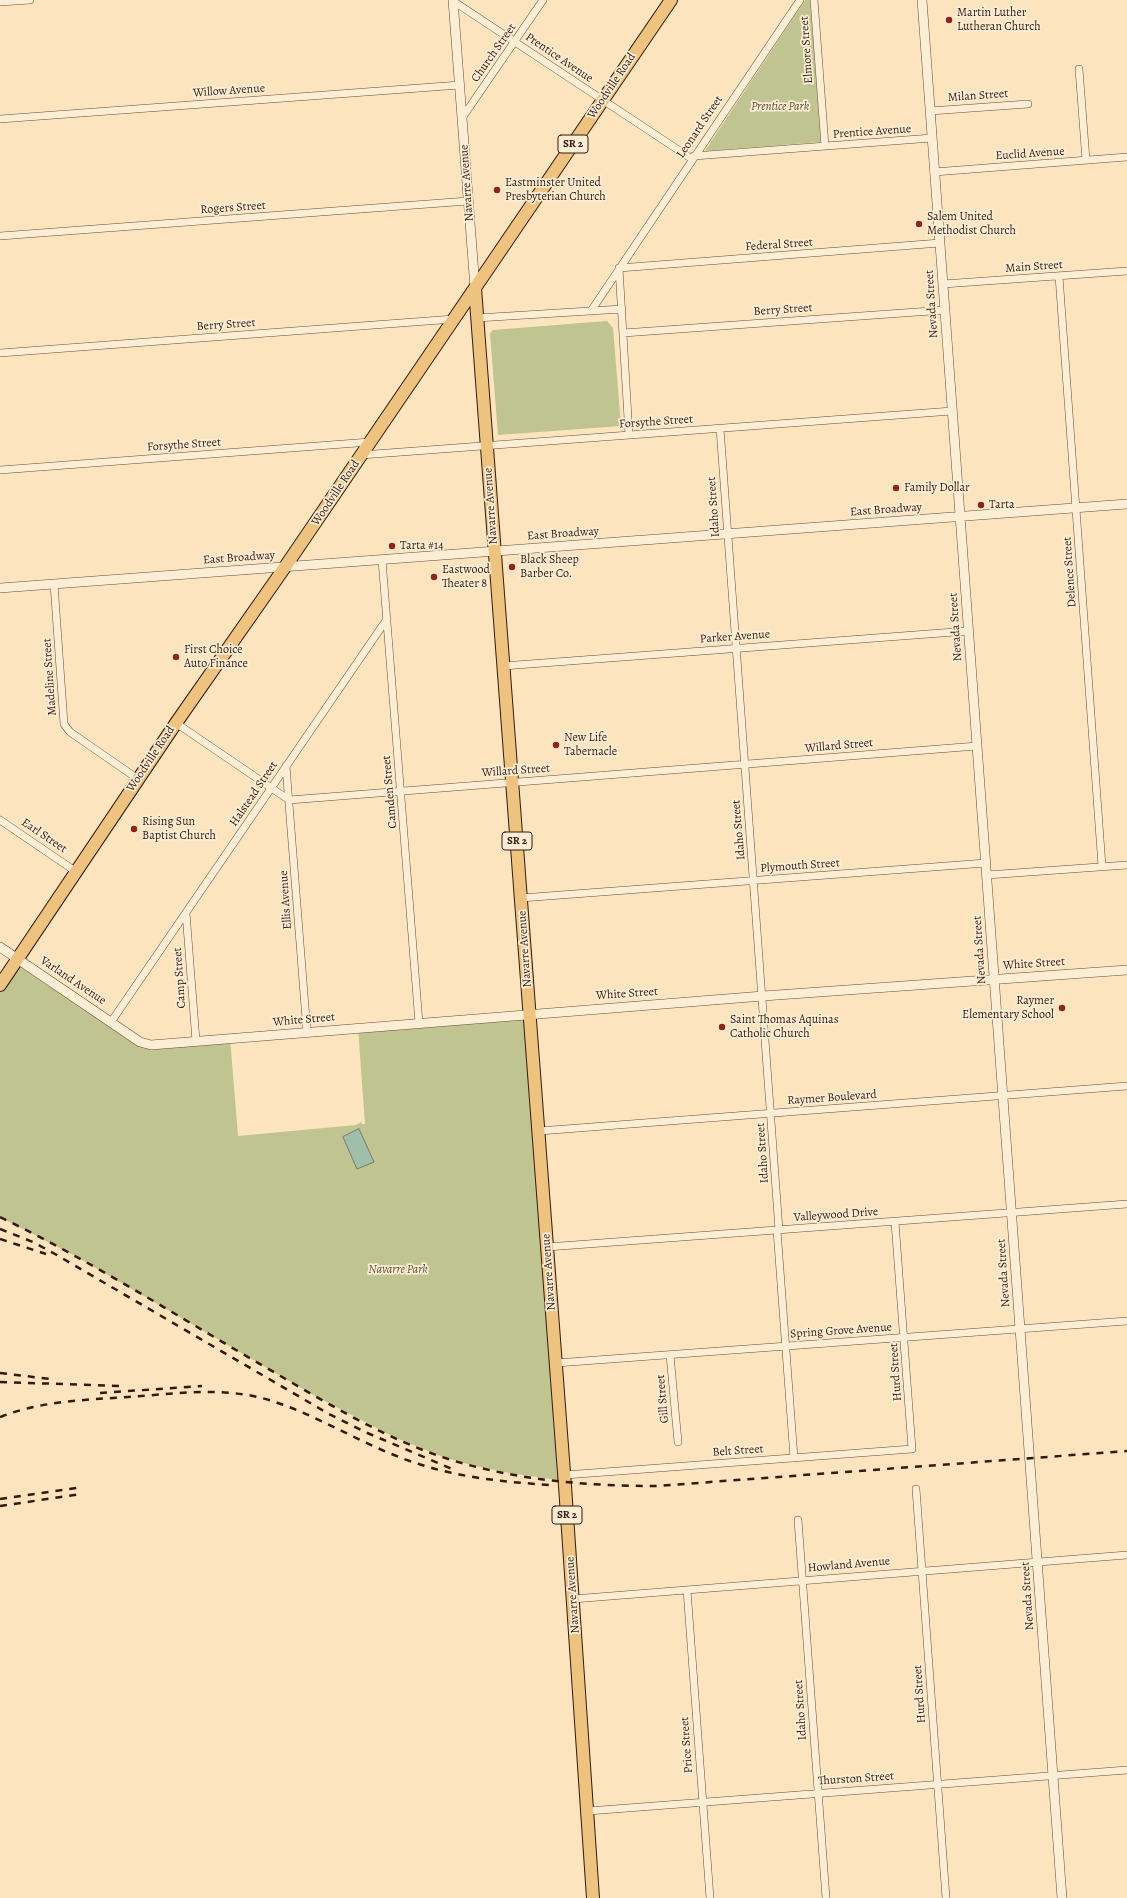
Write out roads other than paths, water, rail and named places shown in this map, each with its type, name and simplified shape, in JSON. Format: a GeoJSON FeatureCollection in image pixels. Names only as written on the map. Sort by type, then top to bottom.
{"type":"FeatureCollection","features":[{"type":"Feature","properties":{"kind":"main road","name":"Woodville Road"},"geometry":{"type":"LineString","coordinates":[[0,985],[138,778],[285,567],[671,0]]}},
{"type":"Feature","properties":{"kind":"main road","name":"Navarre Avenue"},"geometry":{"type":"LineString","coordinates":[[475,288],[539,1131],[594,1898]]}},
{"type":"Feature","properties":{"kind":"street"},"geometry":{"type":"LineString","coordinates":[[0,2],[30,0]]}},
{"type":"Feature","properties":{"kind":"street","name":"Prentice Avenue"},"geometry":{"type":"LineString","coordinates":[[453,0],[602,100],[693,158],[932,138]]}},
{"type":"Feature","properties":{"kind":"street","name":"Navarre Avenue"},"geometry":{"type":"LineString","coordinates":[[453,0],[475,288]]}},
{"type":"Feature","properties":{"kind":"street","name":"Church Street"},"geometry":{"type":"LineString","coordinates":[[462,118],[543,0]]}},
{"type":"Feature","properties":{"kind":"street","name":"Leonard Street"},"geometry":{"type":"LineString","coordinates":[[591,311],[800,0]]}},
{"type":"Feature","properties":{"kind":"street","name":"Elmore Street"},"geometry":{"type":"LineString","coordinates":[[814,0],[825,146]]}},
{"type":"Feature","properties":{"kind":"street","name":"Nevada Street"},"geometry":{"type":"LineString","coordinates":[[922,0],[1062,1898]]}},
{"type":"Feature","properties":{"kind":"street"},"geometry":{"type":"LineString","coordinates":[[1079,69],[1086,160]]}},
{"type":"Feature","properties":{"kind":"street","name":"Willow Avenue"},"geometry":{"type":"LineString","coordinates":[[0,119],[460,85]]}},
{"type":"Feature","properties":{"kind":"street","name":"Milan Street"},"geometry":{"type":"LineString","coordinates":[[930,111],[1028,104]]}},
{"type":"Feature","properties":{"kind":"street","name":"Euclid Avenue"},"geometry":{"type":"LineString","coordinates":[[934,172],[1127,157]]}},
{"type":"Feature","properties":{"kind":"street","name":"Rogers Street"},"geometry":{"type":"LineString","coordinates":[[0,236],[468,201]]}},
{"type":"Feature","properties":{"kind":"street","name":"Federal Street"},"geometry":{"type":"LineString","coordinates":[[619,268],[940,244]]}},
{"type":"Feature","properties":{"kind":"street"},"geometry":{"type":"LineString","coordinates":[[619,268],[629,435]]}},
{"type":"Feature","properties":{"kind":"street","name":"Main Street"},"geometry":{"type":"LineString","coordinates":[[943,284],[1127,271]]}},
{"type":"Feature","properties":{"kind":"street","name":"Delence Street"},"geometry":{"type":"LineString","coordinates":[[1059,276],[1102,866]]}},
{"type":"Feature","properties":{"kind":"street"},"geometry":{"type":"LineString","coordinates":[[477,318],[622,309]]}},
{"type":"Feature","properties":{"kind":"street","name":"Berry Street"},"geometry":{"type":"LineString","coordinates":[[623,333],[945,310]]}},
{"type":"Feature","properties":{"kind":"street","name":"Berry Street"},"geometry":{"type":"LineString","coordinates":[[0,354],[454,319]]}},
{"type":"Feature","properties":{"kind":"street","name":"Forsythe Street"},"geometry":{"type":"LineString","coordinates":[[361,455],[952,411]]}},
{"type":"Feature","properties":{"kind":"street","name":"Idaho Street"},"geometry":{"type":"LineString","coordinates":[[720,428],[744,764],[763,996],[794,1458]]}},
{"type":"Feature","properties":{"kind":"street","name":"Forsythe Street"},"geometry":{"type":"LineString","coordinates":[[0,470],[370,442]]}},
{"type":"Feature","properties":{"kind":"street","name":"East Broadway"},"geometry":{"type":"LineString","coordinates":[[0,588],[1127,504]]}},
{"type":"Feature","properties":{"kind":"street","name":"Camden Street"},"geometry":{"type":"LineString","coordinates":[[382,560],[419,1023]]}},
{"type":"Feature","properties":{"kind":"street","name":"Madeline Street"},"geometry":{"type":"LineString","coordinates":[[54,584],[64,724],[70,732],[138,778]]}},
{"type":"Feature","properties":{"kind":"street","name":"Halstead Street"},"geometry":{"type":"LineString","coordinates":[[111,1022],[387,619]]}},
{"type":"Feature","properties":{"kind":"street","name":"Parker Avenue"},"geometry":{"type":"LineString","coordinates":[[503,666],[968,631]]}},
{"type":"Feature","properties":{"kind":"street"},"geometry":{"type":"LineString","coordinates":[[176,723],[289,800]]}},
{"type":"Feature","properties":{"kind":"street","name":"Willard Street"},"geometry":{"type":"LineString","coordinates":[[289,800],[977,746]]}},
{"type":"Feature","properties":{"kind":"street","name":"Ellis Avenue"},"geometry":{"type":"LineString","coordinates":[[286,766],[307,1032]]}},
{"type":"Feature","properties":{"kind":"street","name":"Earl Street"},"geometry":{"type":"LineString","coordinates":[[0,820],[75,871]]}},
{"type":"Feature","properties":{"kind":"street","name":"Plymouth Street"},"geometry":{"type":"LineString","coordinates":[[521,898],[986,863]]}},
{"type":"Feature","properties":{"kind":"street"},"geometry":{"type":"LineString","coordinates":[[986,875],[1127,864]]}},
{"type":"Feature","properties":{"kind":"street","name":"Camp Street"},"geometry":{"type":"LineString","coordinates":[[186,913],[196,1041]]}},
{"type":"Feature","properties":{"kind":"street","name":"Varland Avenue"},"geometry":{"type":"LineString","coordinates":[[0,947],[132,1036]]}},
{"type":"Feature","properties":{"kind":"street","name":"White Street"},"geometry":{"type":"LineString","coordinates":[[132,1036],[140,1042],[147,1044],[196,1041],[763,996],[1127,970]]}},
{"type":"Feature","properties":{"kind":"street","name":"Raymer Boulevard"},"geometry":{"type":"LineString","coordinates":[[539,1131],[1127,1086]]}},
{"type":"Feature","properties":{"kind":"street","name":"Valleywood Drive"},"geometry":{"type":"LineString","coordinates":[[547,1247],[1127,1204]]}},
{"type":"Feature","properties":{"kind":"street","name":"Hurd Street"},"geometry":{"type":"LineString","coordinates":[[895,1222],[912,1449]]}},
{"type":"Feature","properties":{"kind":"street","name":"Spring Grove Avenue"},"geometry":{"type":"LineString","coordinates":[[556,1363],[1127,1321]]}},
{"type":"Feature","properties":{"kind":"street","name":"Gill Street"},"geometry":{"type":"LineString","coordinates":[[670,1354],[678,1442]]}},
{"type":"Feature","properties":{"kind":"street","name":"Belt Street"},"geometry":{"type":"LineString","coordinates":[[564,1475],[912,1449]]}},
{"type":"Feature","properties":{"kind":"street","name":"Hurd Street"},"geometry":{"type":"LineString","coordinates":[[916,1489],[946,1898]]}},
{"type":"Feature","properties":{"kind":"street","name":"Idaho Street"},"geometry":{"type":"LineString","coordinates":[[798,1520],[826,1898]]}},
{"type":"Feature","properties":{"kind":"street","name":"Howland Avenue"},"geometry":{"type":"LineString","coordinates":[[573,1599],[1127,1554]]}},
{"type":"Feature","properties":{"kind":"street","name":"Price Street"},"geometry":{"type":"LineString","coordinates":[[687,1590],[710,1898]]}},
{"type":"Feature","properties":{"kind":"street","name":"Thurston Street"},"geometry":{"type":"LineString","coordinates":[[588,1810],[1127,1770]]}},
{"type":"Feature","properties":{"kind":"railway"},"geometry":{"type":"LineString","coordinates":[[0,1217],[101,1270],[308,1392],[374,1428],[396,1439],[442,1457],[495,1471],[576,1483],[657,1486],[1127,1451]]}},
{"type":"Feature","properties":{"kind":"railway"},"geometry":{"type":"LineString","coordinates":[[0,1229],[33,1242],[55,1254],[329,1414],[365,1432],[452,1469]]}},
{"type":"Feature","properties":{"kind":"railway"},"geometry":{"type":"LineString","coordinates":[[0,1239],[46,1254]]}},
{"type":"Feature","properties":{"kind":"railway"},"geometry":{"type":"LineString","coordinates":[[0,1373],[50,1379]]}},
{"type":"Feature","properties":{"kind":"railway"},"geometry":{"type":"LineString","coordinates":[[0,1382],[122,1386]]}},
{"type":"Feature","properties":{"kind":"railway"},"geometry":{"type":"LineString","coordinates":[[100,1393],[202,1386]]}},
{"type":"Feature","properties":{"kind":"railway"},"geometry":{"type":"LineString","coordinates":[[0,1417],[47,1404],[79,1400],[198,1392],[234,1393],[269,1400],[307,1414],[381,1450],[435,1469],[484,1479],[550,1485]]}},
{"type":"Feature","properties":{"kind":"railway"},"geometry":{"type":"LineString","coordinates":[[0,1499],[83,1487]]}},
{"type":"Feature","properties":{"kind":"railway"},"geometry":{"type":"LineString","coordinates":[[0,1506],[81,1494]]}},
{"type":"Feature","properties":{"kind":"place","name":"Martin Luther Lutheran Church"},"geometry":{"type":"Point","coordinates":[949,20]}},
{"type":"Feature","properties":{"kind":"place","name":"Eastminster United Presbyterian Church"},"geometry":{"type":"Point","coordinates":[497,190]}},
{"type":"Feature","properties":{"kind":"place","name":"Salem United Methodist Church"},"geometry":{"type":"Point","coordinates":[919,224]}},
{"type":"Feature","properties":{"kind":"place","name":"Family Dollar"},"geometry":{"type":"Point","coordinates":[896,488]}},
{"type":"Feature","properties":{"kind":"place","name":"Tarta"},"geometry":{"type":"Point","coordinates":[981,505]}},
{"type":"Feature","properties":{"kind":"place","name":"Tarta #14"},"geometry":{"type":"Point","coordinates":[392,546]}},
{"type":"Feature","properties":{"kind":"place","name":"Black Sheep Barber Co."},"geometry":{"type":"Point","coordinates":[512,567]}},
{"type":"Feature","properties":{"kind":"place","name":"Eastwood Theater 8"},"geometry":{"type":"Point","coordinates":[434,577]}},
{"type":"Feature","properties":{"kind":"place","name":"First Choice Auto Finance"},"geometry":{"type":"Point","coordinates":[176,657]}},
{"type":"Feature","properties":{"kind":"place","name":"New Life Tabernacle"},"geometry":{"type":"Point","coordinates":[556,745]}},
{"type":"Feature","properties":{"kind":"place","name":"Rising Sun Baptist Church"},"geometry":{"type":"Point","coordinates":[134,829]}},
{"type":"Feature","properties":{"kind":"place","name":"Raymer Elementary School"},"geometry":{"type":"Point","coordinates":[1062,1008]}},
{"type":"Feature","properties":{"kind":"place","name":"Saint Thomas Aquinas Catholic Church"},"geometry":{"type":"Point","coordinates":[722,1027]}},
{"type":"Feature","properties":{"kind":"park label","name":"Prentice Park"},"geometry":{"type":"Point","coordinates":[780,107]}},
{"type":"Feature","properties":{"kind":"park label","name":"Navarre Park"},"geometry":{"type":"Point","coordinates":[398,1270]}}]}
